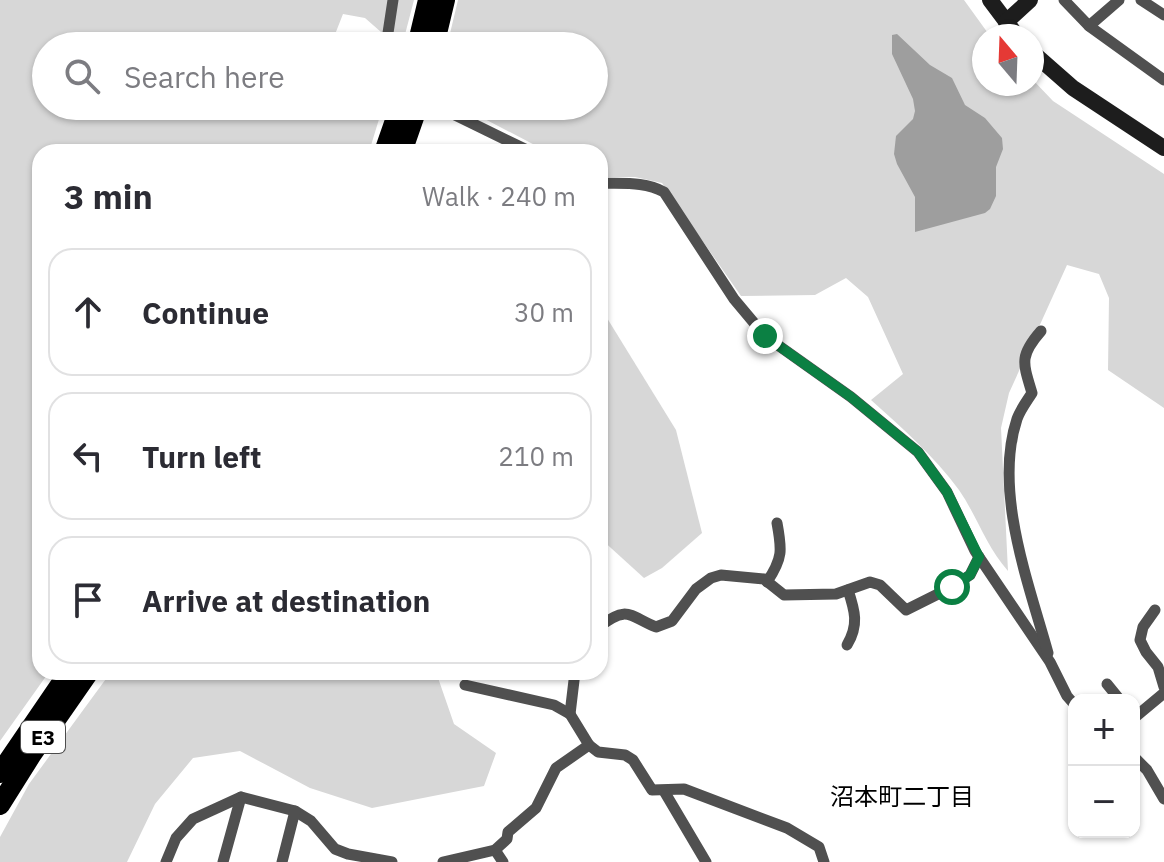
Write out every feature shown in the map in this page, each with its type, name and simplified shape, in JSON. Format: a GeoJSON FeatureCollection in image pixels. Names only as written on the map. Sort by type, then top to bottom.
{"type":"FeatureCollection","features":[{"type":"Feature","properties":{"kind":"highway"},"geometry":{"type":"LineString","coordinates":[[420,32],[428,0]]}},
{"type":"Feature","properties":{"kind":"highway"},"geometry":{"type":"LineString","coordinates":[[437,32],[445,0]]}},
{"type":"Feature","properties":{"kind":"highway"},"geometry":{"type":"LineString","coordinates":[[387,144],[395,120]]}},
{"type":"Feature","properties":{"kind":"highway"},"geometry":{"type":"LineString","coordinates":[[405,144],[413,120]]}},
{"type":"Feature","properties":{"kind":"highway","name":"E3"},"geometry":{"type":"LineString","coordinates":[[0,773],[64,680]]}},
{"type":"Feature","properties":{"kind":"highway","name":"E3"},"geometry":{"type":"LineString","coordinates":[[0,805],[83,680]]}},
{"type":"Feature","properties":{"kind":"street"},"geometry":{"type":"LineString","coordinates":[[388,32],[393,0]]}},
{"type":"Feature","properties":{"kind":"street"},"geometry":{"type":"LineString","coordinates":[[990,0],[1006,22],[1030,0]]}},
{"type":"Feature","properties":{"kind":"street"},"geometry":{"type":"LineString","coordinates":[[1064,0],[1089,26],[1164,80]]}},
{"type":"Feature","properties":{"kind":"street"},"geometry":{"type":"LineString","coordinates":[[1089,26],[1119,0]]}},
{"type":"Feature","properties":{"kind":"street"},"geometry":{"type":"LineString","coordinates":[[1141,0],[1164,15]]}},
{"type":"Feature","properties":{"kind":"street"},"geometry":{"type":"LineString","coordinates":[[1044,63],[1073,88],[1164,148]]}},
{"type":"Feature","properties":{"kind":"street"},"geometry":{"type":"LineString","coordinates":[[465,120],[515,144]]}},
{"type":"Feature","properties":{"kind":"street"},"geometry":{"type":"LineString","coordinates":[[608,183],[639,183],[664,192],[734,299],[765,336],[851,397],[918,452],[947,492],[979,557],[1050,662],[1068,697]]}},
{"type":"Feature","properties":{"kind":"street"},"geometry":{"type":"LineString","coordinates":[[1041,331],[1026,347],[1023,363],[1032,393],[1017,418],[1010,451],[1011,517],[1050,662]]}},
{"type":"Feature","properties":{"kind":"street"},"geometry":{"type":"LineString","coordinates":[[767,582],[779,564],[781,548],[777,523]]}},
{"type":"Feature","properties":{"kind":"street"},"geometry":{"type":"LineString","coordinates":[[608,621],[619,614],[632,613],[656,627],[663,626],[672,621],[696,589],[721,575],[767,582],[784,595],[836,594],[870,582],[880,585],[906,610],[970,575],[979,557]]}},
{"type":"Feature","properties":{"kind":"street"},"geometry":{"type":"LineString","coordinates":[[847,645],[857,616],[848,590]]}},
{"type":"Feature","properties":{"kind":"street"},"geometry":{"type":"LineString","coordinates":[[1140,712],[1164,690],[1161,665],[1146,652],[1140,640],[1143,627],[1155,610]]}},
{"type":"Feature","properties":{"kind":"street"},"geometry":{"type":"LineString","coordinates":[[570,714],[574,680]]}},
{"type":"Feature","properties":{"kind":"street"},"geometry":{"type":"LineString","coordinates":[[1107,684],[1115,694]]}},
{"type":"Feature","properties":{"kind":"street"},"geometry":{"type":"LineString","coordinates":[[465,685],[554,705],[570,714],[589,745],[598,752],[625,755],[633,760],[652,790],[684,789],[787,828],[819,847],[824,862]]}},
{"type":"Feature","properties":{"kind":"street"},"geometry":{"type":"LineString","coordinates":[[443,862],[495,850],[507,839],[508,832],[536,808],[556,768],[589,745]]}},
{"type":"Feature","properties":{"kind":"street"},"geometry":{"type":"LineString","coordinates":[[1140,763],[1164,799]]}},
{"type":"Feature","properties":{"kind":"street"},"geometry":{"type":"LineString","coordinates":[[664,791],[706,862]]}},
{"type":"Feature","properties":{"kind":"street"},"geometry":{"type":"LineString","coordinates":[[223,862],[241,797]]}},
{"type":"Feature","properties":{"kind":"street"},"geometry":{"type":"LineString","coordinates":[[166,862],[176,838],[193,819],[241,797],[295,811],[311,821],[335,849],[392,862]]}},
{"type":"Feature","properties":{"kind":"street"},"geometry":{"type":"LineString","coordinates":[[282,862],[295,811]]}},
{"type":"Feature","properties":{"kind":"street"},"geometry":{"type":"LineString","coordinates":[[495,850],[503,862]]}},
{"type":"Feature","properties":{"kind":"shaded area"},"geometry":{"type":"Polygon","coordinates":[[[0,0],[414,0],[406,32],[381,32],[365,18],[343,14],[336,32],[32,32],[32,120],[379,120],[371,144],[32,144],[32,680],[43,680],[0,741],[0,0]]]}},
{"type":"Feature","properties":{"kind":"shaded area"},"geometry":{"type":"Polygon","coordinates":[[[458,0],[964,0],[981,24],[972,24],[972,96],[1044,96],[1044,92],[1053,101],[1164,174],[1164,408],[1108,370],[1109,298],[1099,274],[1067,265],[1009,393],[1001,428],[1008,571],[959,490],[917,443],[871,400],[903,374],[868,297],[846,278],[815,295],[741,296],[662,183],[635,177],[608,177],[608,144],[533,144],[487,120],[608,120],[608,32],[450,32],[458,0]]]}},
{"type":"Feature","properties":{"kind":"shaded area"},"geometry":{"type":"Polygon","coordinates":[[[897,34],[930,65],[952,78],[965,105],[985,118],[1002,138],[1003,149],[996,167],[996,196],[985,213],[915,232],[915,197],[894,154],[896,136],[913,119],[915,111],[913,99],[892,54],[892,35],[897,34]]]}},
{"type":"Feature","properties":{"kind":"shaded area"},"geometry":{"type":"Polygon","coordinates":[[[608,320],[676,430],[702,533],[662,568],[644,578],[608,545],[608,320]]]}},
{"type":"Feature","properties":{"kind":"shaded area"},"geometry":{"type":"Polygon","coordinates":[[[105,680],[439,680],[454,724],[496,753],[484,786],[372,808],[310,788],[240,751],[193,758],[155,804],[127,862],[0,862],[0,837],[29,784],[105,680]]]}},
{"type":"Feature","properties":{"kind":"district","name":"沼本町二丁目"},"geometry":{"type":"Point","coordinates":[902,796]}},
{"type":"Feature","properties":{"kind":"route"},"geometry":{"type":"LineString","coordinates":[[765,336],[851,397],[918,452],[947,492],[979,557],[970,575],[952,587]]}}]}
